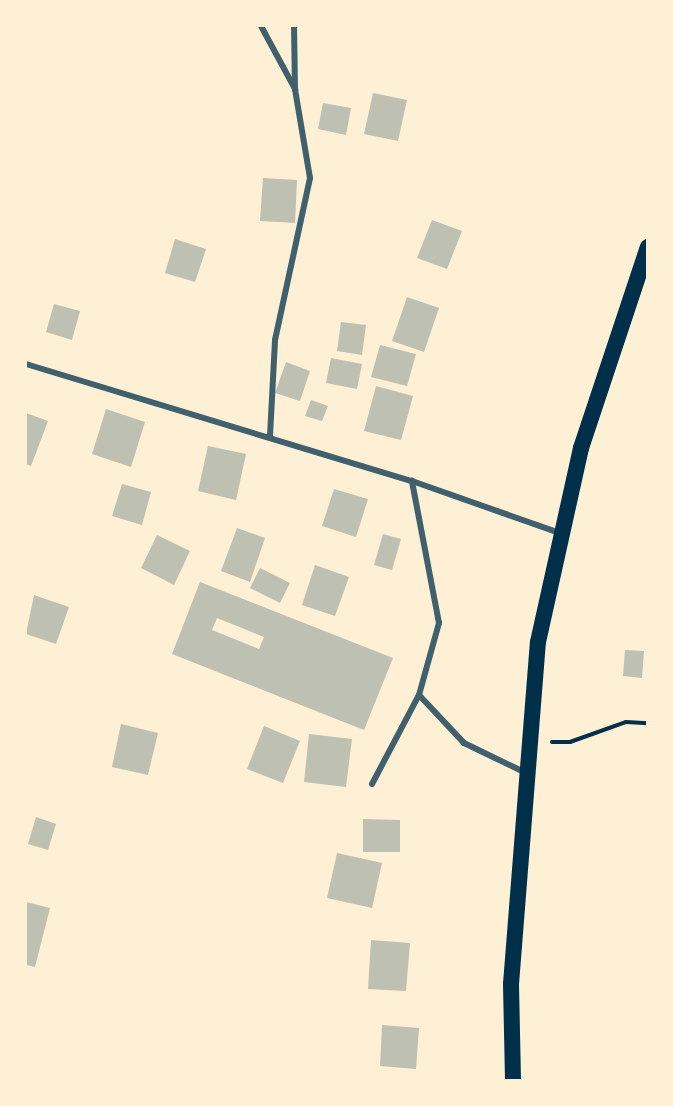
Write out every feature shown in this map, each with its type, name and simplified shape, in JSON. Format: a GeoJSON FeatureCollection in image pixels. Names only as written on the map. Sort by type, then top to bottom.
{"type":"FeatureCollection","features":[{"type":"Feature","properties":{"kind":"highway"},"geometry":{"type":"LineString","coordinates":[[513,1080],[511,984],[538,642],[581,448],[648,247]]}},
{"type":"Feature","properties":{"kind":"street"},"geometry":{"type":"LineString","coordinates":[[261,26],[295,89]]}},
{"type":"Feature","properties":{"kind":"street"},"geometry":{"type":"LineString","coordinates":[[270,436],[275,340],[310,178],[295,89],[294,26]]}},
{"type":"Feature","properties":{"kind":"street"},"geometry":{"type":"LineString","coordinates":[[26,364],[270,436],[412,481],[562,534]]}},
{"type":"Feature","properties":{"kind":"street"},"geometry":{"type":"LineString","coordinates":[[372,784],[419,695],[439,623],[412,481]]}},
{"type":"Feature","properties":{"kind":"street"},"geometry":{"type":"LineString","coordinates":[[419,695],[464,743],[528,774]]}},
{"type":"Feature","properties":{"kind":"path"},"geometry":{"type":"LineString","coordinates":[[531,741],[570,742],[626,722],[648,723]]}},
{"type":"Feature","properties":{"kind":"building"},"geometry":{"type":"Polygon","coordinates":[[[373,93],[407,100],[398,141],[364,134],[373,93]]]}},
{"type":"Feature","properties":{"kind":"building"},"geometry":{"type":"Polygon","coordinates":[[[323,103],[351,108],[346,135],[318,129],[323,103]]]}},
{"type":"Feature","properties":{"kind":"building"},"geometry":{"type":"Polygon","coordinates":[[[263,178],[297,180],[295,223],[260,221],[263,178]]]}},
{"type":"Feature","properties":{"kind":"building"},"geometry":{"type":"Polygon","coordinates":[[[432,220],[462,231],[447,269],[417,258],[432,220]]]}},
{"type":"Feature","properties":{"kind":"building"},"geometry":{"type":"Polygon","coordinates":[[[175,239],[206,249],[195,282],[165,273],[175,239]]]}},
{"type":"Feature","properties":{"kind":"building"},"geometry":{"type":"Polygon","coordinates":[[[407,297],[439,308],[424,352],[392,341],[407,297]]]}},
{"type":"Feature","properties":{"kind":"building"},"geometry":{"type":"Polygon","coordinates":[[[54,304],[80,311],[72,340],[46,332],[54,304]]]}},
{"type":"Feature","properties":{"kind":"building"},"geometry":{"type":"Polygon","coordinates":[[[341,322],[366,325],[362,355],[337,351],[341,322]]]}},
{"type":"Feature","properties":{"kind":"building"},"geometry":{"type":"Polygon","coordinates":[[[380,345],[416,354],[407,386],[371,377],[380,345]]]}},
{"type":"Feature","properties":{"kind":"building"},"geometry":{"type":"Polygon","coordinates":[[[331,358],[362,364],[357,389],[326,383],[331,358]]]}},
{"type":"Feature","properties":{"kind":"building"},"geometry":{"type":"Polygon","coordinates":[[[286,362],[310,371],[300,401],[275,393],[286,362]]]}},
{"type":"Feature","properties":{"kind":"building"},"geometry":{"type":"Polygon","coordinates":[[[376,386],[413,396],[401,440],[364,431],[376,386]]]}},
{"type":"Feature","properties":{"kind":"building"},"geometry":{"type":"Polygon","coordinates":[[[311,400],[328,406],[322,421],[305,416],[311,400]]]}},
{"type":"Feature","properties":{"kind":"building"},"geometry":{"type":"Polygon","coordinates":[[[106,409],[145,422],[131,467],[92,454],[106,409]]]}},
{"type":"Feature","properties":{"kind":"building"},"geometry":{"type":"Polygon","coordinates":[[[26,413],[48,421],[31,466],[26,464],[26,413]]]}},
{"type":"Feature","properties":{"kind":"building"},"geometry":{"type":"Polygon","coordinates":[[[208,446],[246,454],[236,500],[198,491],[208,446]]]}},
{"type":"Feature","properties":{"kind":"building"},"geometry":{"type":"Polygon","coordinates":[[[122,484],[151,492],[142,525],[112,516],[122,484]]]}},
{"type":"Feature","properties":{"kind":"building"},"geometry":{"type":"Polygon","coordinates":[[[334,489],[368,499],[356,537],[322,526],[334,489]]]}},
{"type":"Feature","properties":{"kind":"building"},"geometry":{"type":"Polygon","coordinates":[[[237,528],[265,538],[250,582],[221,571],[237,528]]]}},
{"type":"Feature","properties":{"kind":"building"},"geometry":{"type":"Polygon","coordinates":[[[383,534],[401,539],[392,570],[374,565],[383,534]]]}},
{"type":"Feature","properties":{"kind":"building"},"geometry":{"type":"Polygon","coordinates":[[[157,535],[190,551],[174,585],[141,568],[157,535]]]}},
{"type":"Feature","properties":{"kind":"building"},"geometry":{"type":"Polygon","coordinates":[[[315,565],[349,577],[335,616],[302,605],[315,565]]]}},
{"type":"Feature","properties":{"kind":"building"},"geometry":{"type":"Polygon","coordinates":[[[260,568],[290,583],[280,603],[250,588],[260,568]]]}},
{"type":"Feature","properties":{"kind":"building"},"geometry":{"type":"Polygon","coordinates":[[[200,582],[393,658],[364,730],[172,654],[200,582]],[[217,618],[212,630],[259,649],[264,637],[217,618]]]}},
{"type":"Feature","properties":{"kind":"building"},"geometry":{"type":"Polygon","coordinates":[[[34,595],[69,607],[56,644],[26,634],[34,595]]]}},
{"type":"Feature","properties":{"kind":"building"},"geometry":{"type":"Polygon","coordinates":[[[625,650],[644,651],[642,678],[623,676],[625,650]]]}},
{"type":"Feature","properties":{"kind":"building"},"geometry":{"type":"Polygon","coordinates":[[[121,724],[158,733],[148,775],[112,767],[121,724]]]}},
{"type":"Feature","properties":{"kind":"building"},"geometry":{"type":"Polygon","coordinates":[[[264,726],[300,741],[283,783],[247,769],[264,726]]]}},
{"type":"Feature","properties":{"kind":"building"},"geometry":{"type":"Polygon","coordinates":[[[309,734],[352,739],[346,787],[304,782],[309,734]]]}},
{"type":"Feature","properties":{"kind":"building"},"geometry":{"type":"Polygon","coordinates":[[[36,817],[56,824],[48,850],[28,844],[36,817]]]}},
{"type":"Feature","properties":{"kind":"building"},"geometry":{"type":"Polygon","coordinates":[[[363,819],[400,820],[400,852],[363,852],[363,819]]]}},
{"type":"Feature","properties":{"kind":"building"},"geometry":{"type":"Polygon","coordinates":[[[337,853],[382,863],[372,908],[327,898],[337,853]]]}},
{"type":"Feature","properties":{"kind":"building"},"geometry":{"type":"Polygon","coordinates":[[[26,902],[50,908],[35,967],[26,965],[26,902]]]}},
{"type":"Feature","properties":{"kind":"building"},"geometry":{"type":"Polygon","coordinates":[[[371,940],[410,943],[406,991],[368,989],[371,940]]]}},
{"type":"Feature","properties":{"kind":"building"},"geometry":{"type":"Polygon","coordinates":[[[382,1025],[419,1028],[416,1069],[380,1066],[382,1025]]]}}]}
